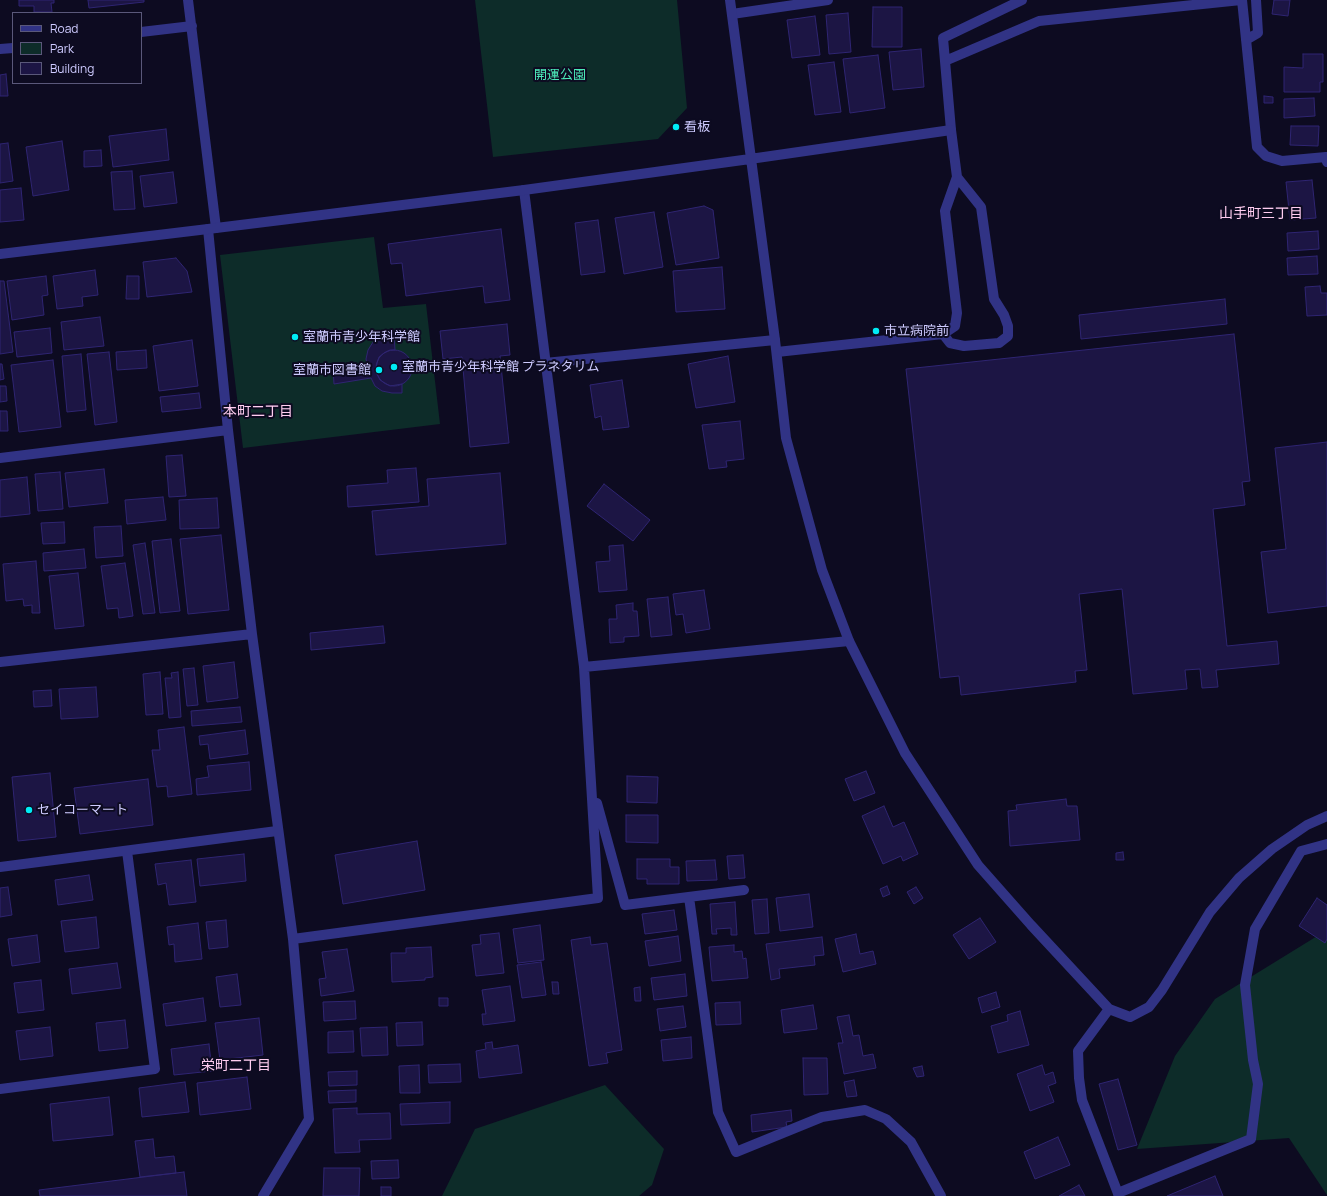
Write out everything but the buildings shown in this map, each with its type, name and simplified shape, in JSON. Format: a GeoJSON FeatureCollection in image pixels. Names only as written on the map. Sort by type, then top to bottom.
{"type":"FeatureCollection","features":[{"type":"Feature","properties":{"kind":"street"},"geometry":{"type":"LineString","coordinates":[[188,0],[192,26],[212,229],[228,430],[252,634],[293,939],[309,1120],[263,1196]]}},
{"type":"Feature","properties":{"kind":"street"},"geometry":{"type":"LineString","coordinates":[[730,0],[750,159],[777,352],[786,438],[822,570],[849,642],[905,753],[978,865],[1109,1009],[1130,1017],[1149,1007],[1162,990],[1210,912],[1239,878],[1272,848],[1307,825],[1327,816]]}},
{"type":"Feature","properties":{"kind":"street"},"geometry":{"type":"LineString","coordinates":[[732,14],[828,0]]}},
{"type":"Feature","properties":{"kind":"street"},"geometry":{"type":"LineString","coordinates":[[777,352],[943,334],[955,326],[957,314],[946,211],[957,177],[950,130],[943,38],[1022,0]]}},
{"type":"Feature","properties":{"kind":"street"},"geometry":{"type":"LineString","coordinates":[[945,61],[1039,21],[1242,0],[1257,147],[1266,156],[1282,161],[1326,157],[1327,162]]}},
{"type":"Feature","properties":{"kind":"street"},"geometry":{"type":"LineString","coordinates":[[1246,40],[1258,33],[1256,0]]}},
{"type":"Feature","properties":{"kind":"street"},"geometry":{"type":"LineString","coordinates":[[142,32],[192,26]]}},
{"type":"Feature","properties":{"kind":"street"},"geometry":{"type":"LineString","coordinates":[[0,49],[12,48]]}},
{"type":"Feature","properties":{"kind":"street"},"geometry":{"type":"LineString","coordinates":[[0,254],[524,190],[950,130]]}},
{"type":"Feature","properties":{"kind":"street"},"geometry":{"type":"LineString","coordinates":[[943,334],[950,343],[964,346],[999,343],[1008,336],[1008,326],[1004,315],[994,299],[981,206],[957,177]]}},
{"type":"Feature","properties":{"kind":"street"},"geometry":{"type":"LineString","coordinates":[[293,939],[598,898],[584,667],[524,190]]}},
{"type":"Feature","properties":{"kind":"street"},"geometry":{"type":"LineString","coordinates":[[545,363],[775,340]]}},
{"type":"Feature","properties":{"kind":"street"},"geometry":{"type":"LineString","coordinates":[[0,458],[228,430]]}},
{"type":"Feature","properties":{"kind":"street"},"geometry":{"type":"LineString","coordinates":[[0,662],[252,634]]}},
{"type":"Feature","properties":{"kind":"street"},"geometry":{"type":"LineString","coordinates":[[584,667],[849,642]]}},
{"type":"Feature","properties":{"kind":"street"},"geometry":{"type":"LineString","coordinates":[[591,782],[625,905],[744,890]]}},
{"type":"Feature","properties":{"kind":"street"},"geometry":{"type":"LineString","coordinates":[[0,867],[278,831]]}},
{"type":"Feature","properties":{"kind":"street"},"geometry":{"type":"LineString","coordinates":[[1109,1009],[1078,1051],[1079,1078],[1082,1100],[1119,1195],[1251,1139],[1258,1084],[1253,1060],[1245,985],[1255,929],[1301,850],[1327,844]]}},
{"type":"Feature","properties":{"kind":"street"},"geometry":{"type":"LineString","coordinates":[[0,1089],[155,1069],[127,850]]}},
{"type":"Feature","properties":{"kind":"street"},"geometry":{"type":"LineString","coordinates":[[689,897],[718,1112],[736,1152],[822,1117],[865,1110],[886,1119],[911,1142],[941,1196]]}},
{"type":"Feature","properties":{"kind":"green space","name":"開運公園"},"geometry":{"type":"Polygon","coordinates":[[[475,0],[677,0],[687,108],[658,139],[493,157],[475,0]]]}},
{"type":"Feature","properties":{"kind":"green space"},"geometry":{"type":"Polygon","coordinates":[[[374,237],[383,308],[426,304],[440,424],[243,448],[220,255],[374,237]]]}},
{"type":"Feature","properties":{"kind":"green space"},"geometry":{"type":"Polygon","coordinates":[[[1327,930],[1327,1195],[1289,1138],[1137,1149],[1175,1056],[1215,999],[1327,930]]]}},
{"type":"Feature","properties":{"kind":"green space"},"geometry":{"type":"Polygon","coordinates":[[[605,1085],[664,1149],[652,1185],[639,1196],[442,1196],[475,1129],[605,1085]]]}},
{"type":"Feature","properties":{"kind":"place","name":"看板"},"geometry":{"type":"Point","coordinates":[676,127]}},
{"type":"Feature","properties":{"kind":"place","name":"市立病院前"},"geometry":{"type":"Point","coordinates":[876,331]}},
{"type":"Feature","properties":{"kind":"place","name":"室蘭市青少年科学館"},"geometry":{"type":"Point","coordinates":[295,337]}},
{"type":"Feature","properties":{"kind":"place","name":"室蘭市青少年科学館 プラネタリム"},"geometry":{"type":"Point","coordinates":[394,367]}},
{"type":"Feature","properties":{"kind":"place","name":"室蘭市図書館"},"geometry":{"type":"Point","coordinates":[379,370]}},
{"type":"Feature","properties":{"kind":"place","name":"セイコーマート"},"geometry":{"type":"Point","coordinates":[29,810]}},
{"type":"Feature","properties":{"kind":"district","name":"山手町三丁目"},"geometry":{"type":"Point","coordinates":[1261,214]}},
{"type":"Feature","properties":{"kind":"district","name":"本町二丁目"},"geometry":{"type":"Point","coordinates":[258,412]}},
{"type":"Feature","properties":{"kind":"district","name":"栄町二丁目"},"geometry":{"type":"Point","coordinates":[236,1066]}}]}
